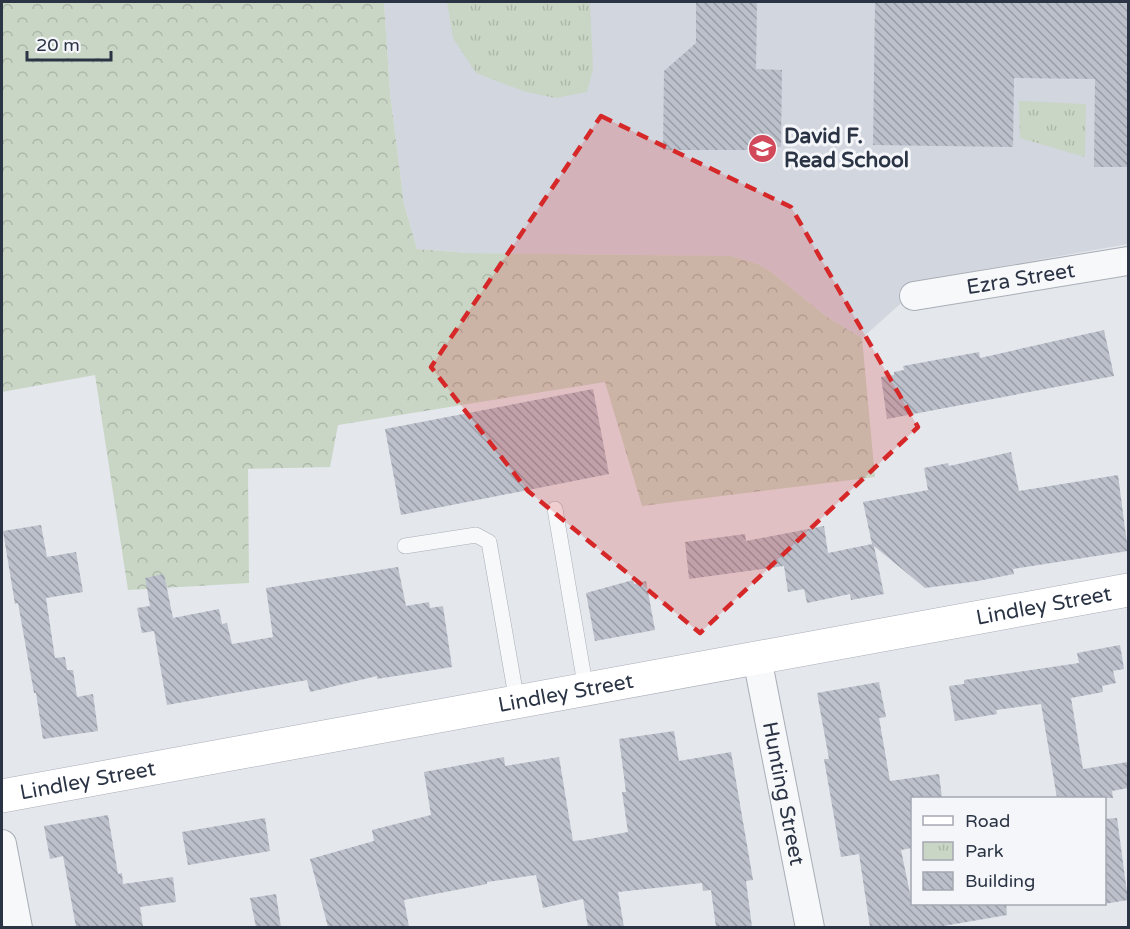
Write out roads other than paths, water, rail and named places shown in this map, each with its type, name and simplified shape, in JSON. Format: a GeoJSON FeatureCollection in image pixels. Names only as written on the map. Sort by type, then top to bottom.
{"type":"FeatureCollection","features":[{"type":"Feature","properties":{"kind":"main road","name":"Lindley Street"},"geometry":{"type":"LineString","coordinates":[[2,796],[1128,590]]}},
{"type":"Feature","properties":{"kind":"street","name":"Ezra Street"},"geometry":{"type":"LineString","coordinates":[[914,297],[1128,261]]}},
{"type":"Feature","properties":{"kind":"street","name":"Hunting Street"},"geometry":{"type":"LineString","coordinates":[[757,658],[810,927]]}},
{"type":"Feature","properties":{"kind":"street"},"geometry":{"type":"LineString","coordinates":[[2,844],[18,927]]}},
{"type":"Feature","properties":{"kind":"lane"},"geometry":{"type":"LineString","coordinates":[[555,509],[586,690]]}},
{"type":"Feature","properties":{"kind":"lane"},"geometry":{"type":"LineString","coordinates":[[405,546],[476,535],[489,542],[517,702]]}},
{"type":"Feature","properties":{"kind":"place","name":"David F. Read School"},"geometry":{"type":"Point","coordinates":[763,148]}}]}
